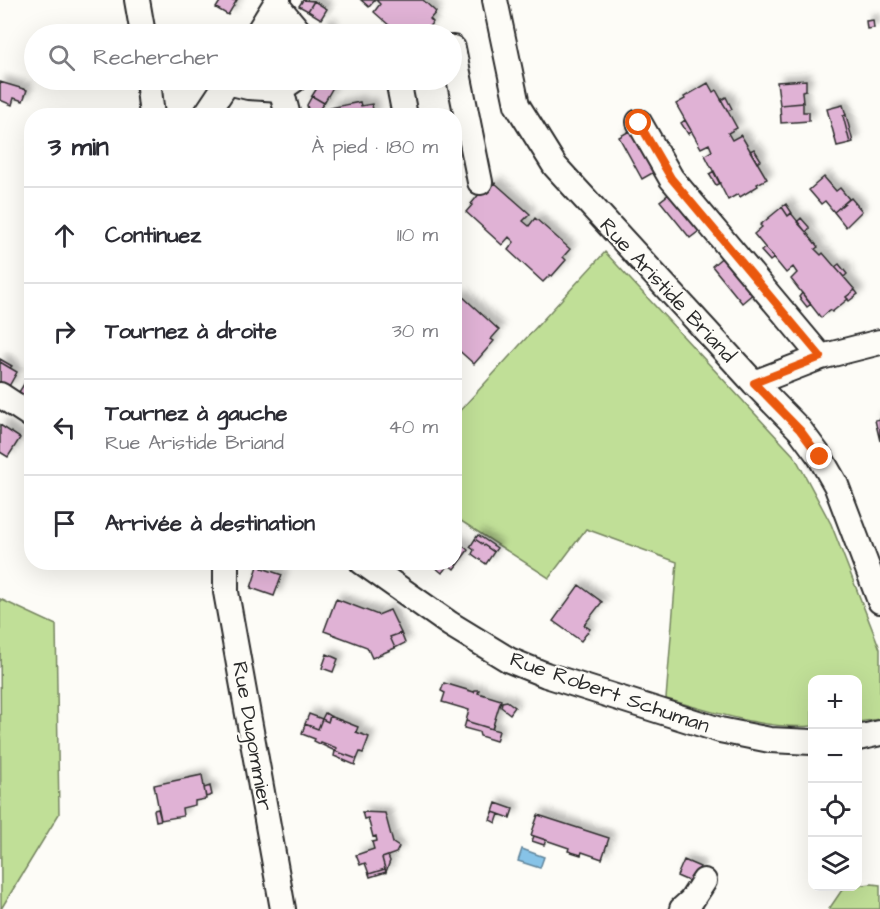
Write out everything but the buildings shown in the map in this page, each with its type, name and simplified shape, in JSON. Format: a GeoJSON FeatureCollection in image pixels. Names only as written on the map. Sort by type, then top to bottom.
{"type":"FeatureCollection","features":[{"type":"Feature","properties":{"kind":"street"},"geometry":{"type":"LineString","coordinates":[[137,0],[141,24]]}},
{"type":"Feature","properties":{"kind":"street","name":"Rue Aristide Briand"},"geometry":{"type":"LineString","coordinates":[[495,0],[517,105],[555,166],[800,430],[820,457],[836,485],[880,601]]}},
{"type":"Feature","properties":{"kind":"street"},"geometry":{"type":"LineString","coordinates":[[263,24],[277,2],[294,24]]}},
{"type":"Feature","properties":{"kind":"street"},"geometry":{"type":"LineString","coordinates":[[149,90],[151,108]]}},
{"type":"Feature","properties":{"kind":"street"},"geometry":{"type":"LineString","coordinates":[[210,108],[222,90]]}},
{"type":"Feature","properties":{"kind":"street"},"geometry":{"type":"LineString","coordinates":[[288,90],[288,108]]}},
{"type":"Feature","properties":{"kind":"street"},"geometry":{"type":"LineString","coordinates":[[400,90],[403,108]]}},
{"type":"Feature","properties":{"kind":"street"},"geometry":{"type":"LineString","coordinates":[[461,90],[480,182]]}},
{"type":"Feature","properties":{"kind":"street"},"geometry":{"type":"LineString","coordinates":[[639,123],[671,178],[821,357]]}},
{"type":"Feature","properties":{"kind":"street"},"geometry":{"type":"LineString","coordinates":[[754,383],[821,357],[880,342]]}},
{"type":"Feature","properties":{"kind":"street"},"geometry":{"type":"LineString","coordinates":[[0,396],[24,411]]}},
{"type":"Feature","properties":{"kind":"street","name":"Rue Dugommier"},"geometry":{"type":"LineString","coordinates":[[226,570],[226,592],[283,909]]}},
{"type":"Feature","properties":{"kind":"street","name":"Rue Robert Schuman"},"geometry":{"type":"LineString","coordinates":[[373,570],[450,624],[509,660],[720,730],[770,740],[808,742]]}},
{"type":"Feature","properties":{"kind":"street"},"geometry":{"type":"LineString","coordinates":[[862,737],[880,733]]}},
{"type":"Feature","properties":{"kind":"street"},"geometry":{"type":"LineString","coordinates":[[682,909],[692,901],[704,881]]}},
{"type":"Feature","properties":{"kind":"green space"},"geometry":{"type":"Polygon","coordinates":[[[605,252],[795,457],[831,524],[880,649],[880,719],[862,721],[862,675],[808,675],[808,726],[757,722],[666,699],[677,562],[586,529],[549,578],[462,522],[462,408],[605,252]]]}},
{"type":"Feature","properties":{"kind":"green space"},"geometry":{"type":"Polygon","coordinates":[[[0,599],[56,625],[59,814],[1,909],[0,599]]]}},
{"type":"Feature","properties":{"kind":"green space"},"geometry":{"type":"Polygon","coordinates":[[[862,885],[880,885],[880,909],[829,909],[841,891],[862,891],[862,885]]]}},
{"type":"Feature","properties":{"kind":"water"},"geometry":{"type":"Polygon","coordinates":[[[522,849],[544,857],[540,868],[518,861],[522,849]]]}},
{"type":"Feature","properties":{"kind":"route"},"geometry":{"type":"LineString","coordinates":[[639,123],[671,178],[821,357],[754,383],[800,430],[820,457]]}}]}
